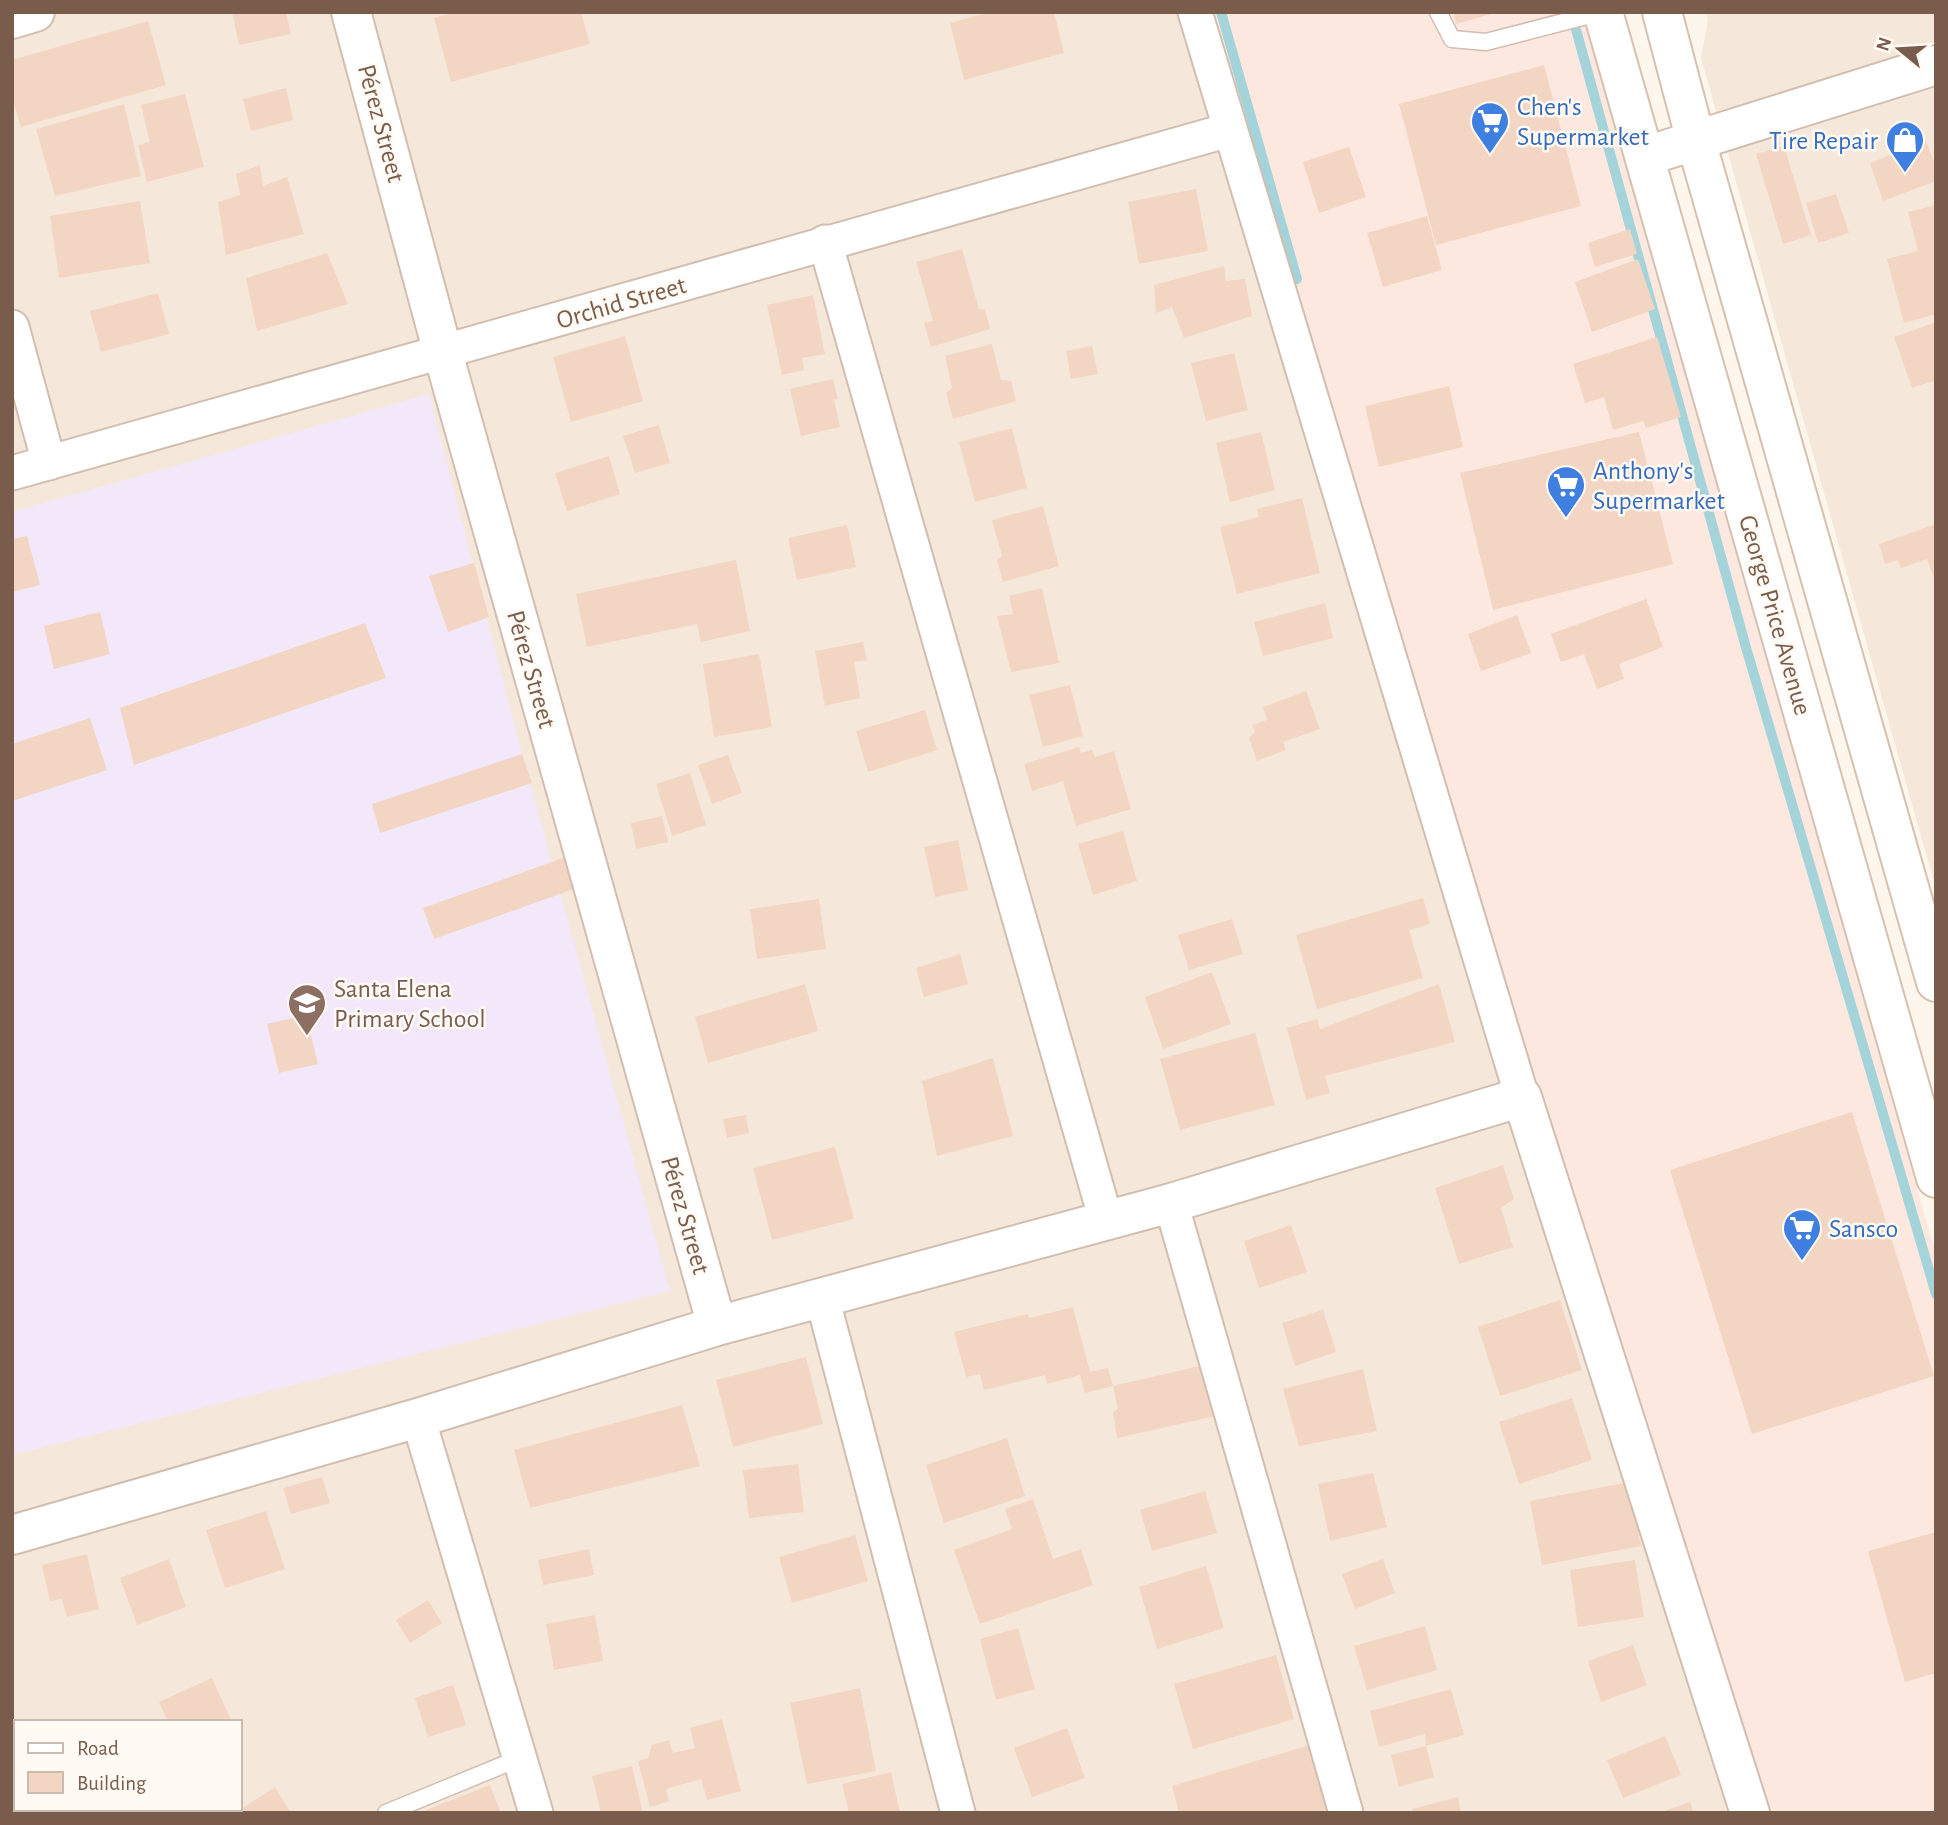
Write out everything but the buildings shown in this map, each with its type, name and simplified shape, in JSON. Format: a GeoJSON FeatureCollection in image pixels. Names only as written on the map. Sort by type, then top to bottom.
{"type":"FeatureCollection","features":[{"type":"Feature","properties":{"kind":"street"},"geometry":{"type":"LineString","coordinates":[[12,19],[35,12]]}},
{"type":"Feature","properties":{"kind":"street","name":"Pérez Street"},"geometry":{"type":"LineString","coordinates":[[351,12],[443,353],[717,1326]]}},
{"type":"Feature","properties":{"kind":"street"},"geometry":{"type":"LineString","coordinates":[[1195,12],[1522,1097],[1750,1813]]}},
{"type":"Feature","properties":{"kind":"street","name":"George Price Avenue"},"geometry":{"type":"LineString","coordinates":[[1603,12],[1936,1178]]}},
{"type":"Feature","properties":{"kind":"street","name":"George Price Avenue"},"geometry":{"type":"LineString","coordinates":[[1662,12],[1696,141],[1936,982]]}},
{"type":"Feature","properties":{"kind":"street"},"geometry":{"type":"LineString","coordinates":[[1646,156],[1936,65]]}},
{"type":"Feature","properties":{"kind":"street","name":"Orchid Street"},"geometry":{"type":"LineString","coordinates":[[12,473],[443,353],[825,242],[1229,131]]}},
{"type":"Feature","properties":{"kind":"street"},"geometry":{"type":"LineString","coordinates":[[825,242],[1106,1220]]}},
{"type":"Feature","properties":{"kind":"street"},"geometry":{"type":"LineString","coordinates":[[12,327],[49,463]]}},
{"type":"Feature","properties":{"kind":"street"},"geometry":{"type":"LineString","coordinates":[[12,1535],[418,1418],[717,1326],[1171,1203],[1522,1097]]}},
{"type":"Feature","properties":{"kind":"street"},"geometry":{"type":"LineString","coordinates":[[1171,1203],[1346,1813]]}},
{"type":"Feature","properties":{"kind":"street"},"geometry":{"type":"LineString","coordinates":[[822,1297],[958,1813]]}},
{"type":"Feature","properties":{"kind":"street"},"geometry":{"type":"LineString","coordinates":[[418,1418],[536,1813]]}},
{"type":"Feature","properties":{"kind":"lane"},"geometry":{"type":"LineString","coordinates":[[1438,12],[1452,38],[1486,42],[1603,12]]}},
{"type":"Feature","properties":{"kind":"lane"},"geometry":{"type":"LineString","coordinates":[[386,1813],[520,1758]]}},
{"type":"Feature","properties":{"kind":"shaded area"},"geometry":{"type":"Polygon","coordinates":[[[12,12],[1193,12],[1751,1813],[12,1813],[12,12]]]}},
{"type":"Feature","properties":{"kind":"shaded area"},"geometry":{"type":"Polygon","coordinates":[[[1193,12],[1582,12],[1936,1255],[1936,1813],[1751,1813],[1193,12]]]}},
{"type":"Feature","properties":{"kind":"shaded area"},"geometry":{"type":"Polygon","coordinates":[[[1706,12],[1936,12],[1936,889],[1701,58],[1708,20],[1706,12]]]}},
{"type":"Feature","properties":{"kind":"shaded area","name":"Santa Elena Primary School"},"geometry":{"type":"Polygon","coordinates":[[[429,394],[522,754],[670,1291],[12,1455],[12,512],[429,394]]]}},
{"type":"Feature","properties":{"kind":"waterway"},"geometry":{"type":"LineString","coordinates":[[1221,12],[1297,279]]}},
{"type":"Feature","properties":{"kind":"waterway"},"geometry":{"type":"LineString","coordinates":[[1572,15],[1745,644],[1936,1294]]}},
{"type":"Feature","properties":{"kind":"place","name":"Chen's Supermarket"},"geometry":{"type":"Point","coordinates":[1490,155]}},
{"type":"Feature","properties":{"kind":"place","name":"Tire Repair"},"geometry":{"type":"Point","coordinates":[1905,174]}},
{"type":"Feature","properties":{"kind":"place","name":"Anthony's Supermarket"},"geometry":{"type":"Point","coordinates":[1566,519]}},
{"type":"Feature","properties":{"kind":"place","name":"Santa Elena Primary School"},"geometry":{"type":"Point","coordinates":[307,1037]}},
{"type":"Feature","properties":{"kind":"place","name":"Sansco"},"geometry":{"type":"Point","coordinates":[1802,1262]}}]}
